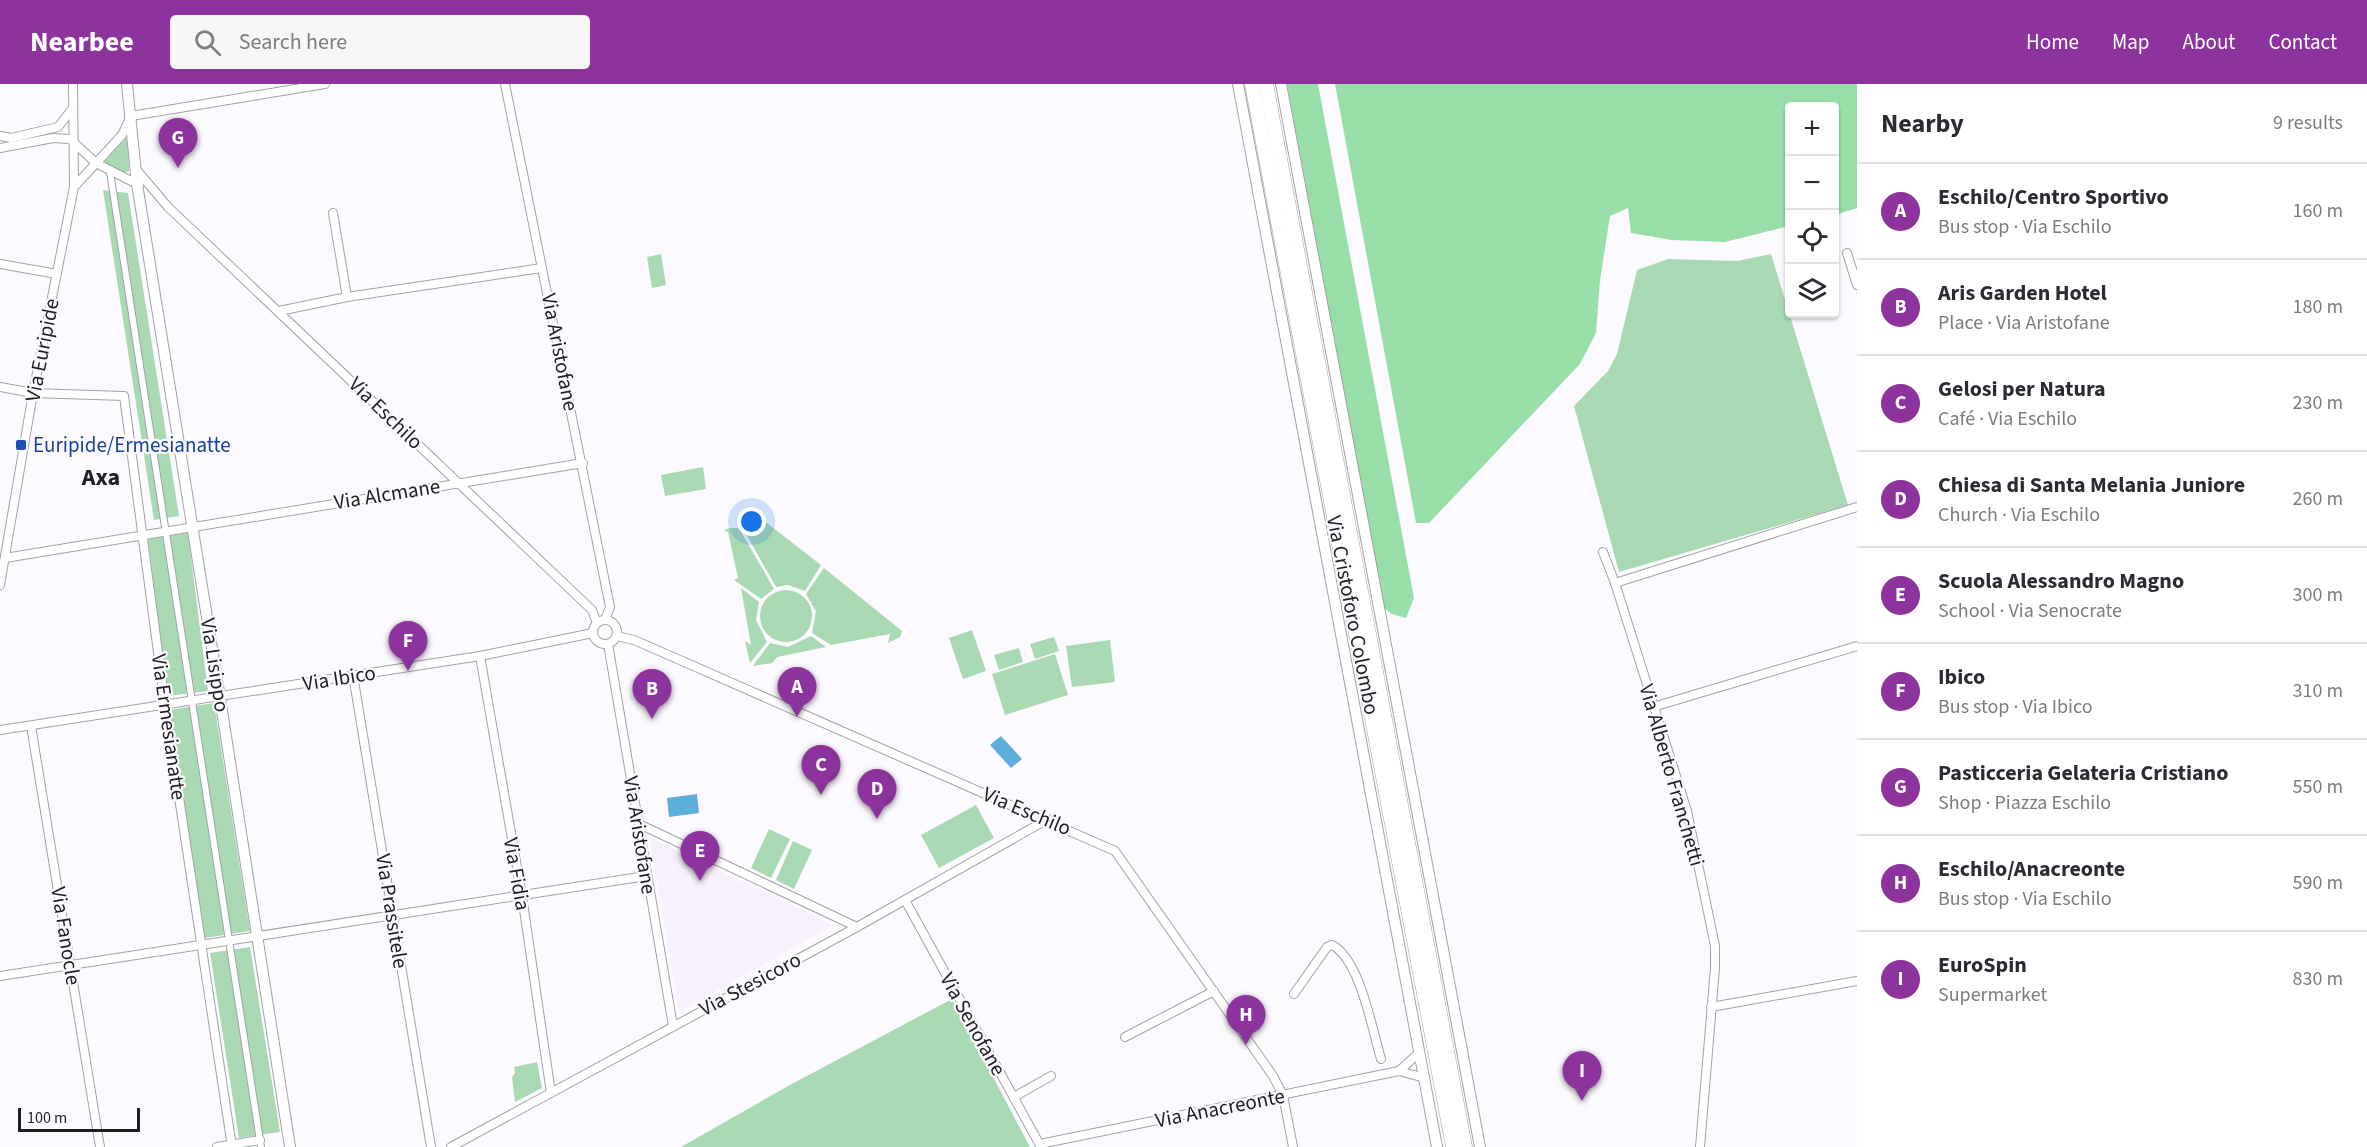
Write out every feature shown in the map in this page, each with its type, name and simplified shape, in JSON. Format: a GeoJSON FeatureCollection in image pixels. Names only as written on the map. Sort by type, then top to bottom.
{"type":"FeatureCollection","features":[{"type":"Feature","properties":{"kind":"main road","name":"Via Cristoforo Colombo"},"geometry":{"type":"LineString","coordinates":[[1252,84],[1454,1147]]}},
{"type":"Feature","properties":{"kind":"main road","name":"Via Cristoforo Colombo"},"geometry":{"type":"LineString","coordinates":[[1266,84],[1465,1147]]}},
{"type":"Feature","properties":{"kind":"street","name":"Via Euripide"},"geometry":{"type":"LineString","coordinates":[[0,585],[33,393],[74,187],[73,84]]}},
{"type":"Feature","properties":{"kind":"street","name":"Via Lisippo"},"geometry":{"type":"LineString","coordinates":[[127,84],[137,184],[290,1147]]}},
{"type":"Feature","properties":{"kind":"street"},"geometry":{"type":"LineString","coordinates":[[74,187],[122,135],[131,116],[326,84]]}},
{"type":"Feature","properties":{"kind":"street","name":"Via Aristofane"},"geometry":{"type":"LineString","coordinates":[[505,84],[610,607],[601,621]]}},
{"type":"Feature","properties":{"kind":"street","name":"Via Cristoforo Colombo"},"geometry":{"type":"LineString","coordinates":[[1238,84],[1437,1147]]}},
{"type":"Feature","properties":{"kind":"street","name":"Via Cristoforo Colombo"},"geometry":{"type":"LineString","coordinates":[[1281,84],[1480,1147]]}},
{"type":"Feature","properties":{"kind":"street"},"geometry":{"type":"LineString","coordinates":[[0,138],[11,138],[58,127],[73,107]]}},
{"type":"Feature","properties":{"kind":"street"},"geometry":{"type":"LineString","coordinates":[[0,148],[64,137],[74,141],[96,163],[137,184],[168,207]]}},
{"type":"Feature","properties":{"kind":"street"},"geometry":{"type":"LineString","coordinates":[[124,178],[135,168],[168,207]]}},
{"type":"Feature","properties":{"kind":"street"},"geometry":{"type":"LineString","coordinates":[[110,172],[260,1144],[217,1147]]}},
{"type":"Feature","properties":{"kind":"street","name":"Via Eschilo"},"geometry":{"type":"LineString","coordinates":[[168,207],[601,621]]}},
{"type":"Feature","properties":{"kind":"street"},"geometry":{"type":"LineString","coordinates":[[333,213],[347,297]]}},
{"type":"Feature","properties":{"kind":"street"},"geometry":{"type":"LineString","coordinates":[[1847,253],[1857,285]]}},
{"type":"Feature","properties":{"kind":"street"},"geometry":{"type":"LineString","coordinates":[[0,264],[57,274]]}},
{"type":"Feature","properties":{"kind":"street"},"geometry":{"type":"LineString","coordinates":[[279,311],[347,297],[543,268]]}},
{"type":"Feature","properties":{"kind":"street"},"geometry":{"type":"LineString","coordinates":[[0,387],[33,393]]}},
{"type":"Feature","properties":{"kind":"street","name":"Via Ermesianatte"},"geometry":{"type":"LineString","coordinates":[[33,393],[124,396],[165,705],[232,1146]]}},
{"type":"Feature","properties":{"kind":"street","name":"Via Alcmane"},"geometry":{"type":"LineString","coordinates":[[5,558],[582,463]]}},
{"type":"Feature","properties":{"kind":"street"},"geometry":{"type":"LineString","coordinates":[[1615,583],[1857,507]]}},
{"type":"Feature","properties":{"kind":"street","name":"Via Alberto Franchetti"},"geometry":{"type":"LineString","coordinates":[[1603,552],[1615,583],[1687,811],[1712,928],[1715,958],[1700,1147]]}},
{"type":"Feature","properties":{"kind":"street"},"geometry":{"type":"LineString","coordinates":[[601,621],[616,626],[617,636],[608,644],[598,642],[593,633],[601,621]]}},
{"type":"Feature","properties":{"kind":"street","name":"Via Ibico"},"geometry":{"type":"LineString","coordinates":[[0,730],[220,698],[480,656],[593,633]]}},
{"type":"Feature","properties":{"kind":"street","name":"Via Eschilo"},"geometry":{"type":"LineString","coordinates":[[617,636],[689,664],[1048,819],[1118,853],[1283,1095],[1293,1147]]}},
{"type":"Feature","properties":{"kind":"street","name":"Via Aristofane"},"geometry":{"type":"LineString","coordinates":[[608,644],[673,1026]]}},
{"type":"Feature","properties":{"kind":"street"},"geometry":{"type":"LineString","coordinates":[[1653,707],[1857,646]]}},
{"type":"Feature","properties":{"kind":"street","name":"Via Fidia"},"geometry":{"type":"LineString","coordinates":[[480,656],[522,896],[551,1093]]}},
{"type":"Feature","properties":{"kind":"street","name":"Via Prassitele"},"geometry":{"type":"LineString","coordinates":[[353,675],[431,1147]]}},
{"type":"Feature","properties":{"kind":"street","name":"Via Fanocle"},"geometry":{"type":"LineString","coordinates":[[31,726],[99,1147]]}},
{"type":"Feature","properties":{"kind":"street","name":"Via Stesicoro"},"geometry":{"type":"LineString","coordinates":[[452,1147],[856,927],[1048,819]]}},
{"type":"Feature","properties":{"kind":"street"},"geometry":{"type":"LineString","coordinates":[[639,825],[856,927]]}},
{"type":"Feature","properties":{"kind":"street"},"geometry":{"type":"LineString","coordinates":[[0,976],[646,876]]}},
{"type":"Feature","properties":{"kind":"street","name":"Via Senofane"},"geometry":{"type":"LineString","coordinates":[[905,900],[1040,1146]]}},
{"type":"Feature","properties":{"kind":"street"},"geometry":{"type":"LineString","coordinates":[[1294,994],[1327,947],[1332,945],[1342,950],[1356,977],[1381,1059]]}},
{"type":"Feature","properties":{"kind":"street"},"geometry":{"type":"LineString","coordinates":[[1711,1007],[1857,981]]}},
{"type":"Feature","properties":{"kind":"street"},"geometry":{"type":"LineString","coordinates":[[1125,1037],[1214,991]]}},
{"type":"Feature","properties":{"kind":"street","name":"Via Anacreonte"},"geometry":{"type":"LineString","coordinates":[[1399,1071],[1420,1053]]}},
{"type":"Feature","properties":{"kind":"street","name":"Via Anacreonte"},"geometry":{"type":"LineString","coordinates":[[1040,1146],[1399,1071],[1425,1078]]}},
{"type":"Feature","properties":{"kind":"street"},"geometry":{"type":"LineString","coordinates":[[1014,1096],[1050,1076]]}},
{"type":"Feature","properties":{"kind":"shaded area"},"geometry":{"type":"Polygon","coordinates":[[[650,838],[834,925],[679,1012],[650,838]]]}},
{"type":"Feature","properties":{"kind":"green space"},"geometry":{"type":"Polygon","coordinates":[[[1287,84],[1318,84],[1414,598],[1406,618],[1392,614],[1383,607],[1287,84]]]}},
{"type":"Feature","properties":{"kind":"green space"},"geometry":{"type":"Polygon","coordinates":[[[1335,84],[1857,84],[1857,208],[1839,214],[1839,102],[1785,102],[1785,227],[1725,242],[1672,240],[1631,233],[1628,208],[1610,216],[1600,280],[1596,333],[1580,364],[1429,523],[1416,523],[1335,84]]]}},
{"type":"Feature","properties":{"kind":"green space"},"geometry":{"type":"Polygon","coordinates":[[[128,136],[129,171],[125,173],[102,164],[128,136]]]}},
{"type":"Feature","properties":{"kind":"green space"},"geometry":{"type":"Polygon","coordinates":[[[103,190],[128,193],[179,516],[154,520],[103,190]]]}},
{"type":"Feature","properties":{"kind":"green space"},"geometry":{"type":"Polygon","coordinates":[[[661,254],[666,285],[652,288],[647,257],[661,254]]]}},
{"type":"Feature","properties":{"kind":"green space"},"geometry":{"type":"Polygon","coordinates":[[[1771,254],[1785,300],[1785,318],[1791,318],[1848,505],[1619,572],[1574,406],[1608,371],[1617,354],[1637,270],[1668,259],[1737,261],[1771,254]]]}},
{"type":"Feature","properties":{"kind":"green space"},"geometry":{"type":"Polygon","coordinates":[[[703,467],[706,489],[665,496],[661,475],[703,467]]]}},
{"type":"Feature","properties":{"kind":"green space"},"geometry":{"type":"Polygon","coordinates":[[[754,513],[821,565],[805,591],[788,585],[776,587],[742,527],[754,513]]]}},
{"type":"Feature","properties":{"kind":"green space"},"geometry":{"type":"Polygon","coordinates":[[[739,528],[774,589],[761,599],[734,580],[738,578],[728,532],[724,530],[739,528]]]}},
{"type":"Feature","properties":{"kind":"green space"},"geometry":{"type":"Polygon","coordinates":[[[188,533],[208,691],[168,696],[148,539],[188,533]]]}},
{"type":"Feature","properties":{"kind":"green space"},"geometry":{"type":"Polygon","coordinates":[[[824,568],[902,631],[900,637],[888,643],[890,634],[831,645],[812,633],[816,611],[806,594],[824,568]]]}},
{"type":"Feature","properties":{"kind":"green space"},"geometry":{"type":"Polygon","coordinates":[[[741,588],[759,602],[756,620],[767,642],[750,663],[745,641],[751,645],[741,588]]]}},
{"type":"Feature","properties":{"kind":"green space"},"geometry":{"type":"Polygon","coordinates":[[[786,590],[796,592],[804,598],[810,606],[812,616],[810,626],[804,634],[796,640],[786,642],[776,640],[768,634],[762,626],[760,616],[762,606],[768,598],[776,592],[786,590]]]}},
{"type":"Feature","properties":{"kind":"green space"},"geometry":{"type":"Polygon","coordinates":[[[972,630],[986,671],[963,679],[949,638],[972,630]]]}},
{"type":"Feature","properties":{"kind":"green space"},"geometry":{"type":"Polygon","coordinates":[[[811,636],[826,647],[777,657],[772,663],[753,666],[770,643],[788,647],[811,636]]]}},
{"type":"Feature","properties":{"kind":"green space"},"geometry":{"type":"Polygon","coordinates":[[[1054,637],[1059,651],[1035,659],[1030,644],[1054,637]]]}},
{"type":"Feature","properties":{"kind":"green space"},"geometry":{"type":"Polygon","coordinates":[[[1110,640],[1115,682],[1072,687],[1066,646],[1110,640]]]}},
{"type":"Feature","properties":{"kind":"green space"},"geometry":{"type":"Polygon","coordinates":[[[1019,648],[1023,662],[999,670],[994,655],[1019,648]]]}},
{"type":"Feature","properties":{"kind":"green space"},"geometry":{"type":"Polygon","coordinates":[[[1055,654],[1068,695],[1005,715],[992,674],[1055,654]]]}},
{"type":"Feature","properties":{"kind":"green space"},"geometry":{"type":"Polygon","coordinates":[[[214,703],[250,931],[205,938],[169,710],[214,703]]]}},
{"type":"Feature","properties":{"kind":"green space"},"geometry":{"type":"Polygon","coordinates":[[[976,805],[994,838],[939,868],[921,835],[976,805]]]}},
{"type":"Feature","properties":{"kind":"green space"},"geometry":{"type":"Polygon","coordinates":[[[769,829],[790,839],[771,878],[751,868],[769,829]]]}},
{"type":"Feature","properties":{"kind":"green space"},"geometry":{"type":"Polygon","coordinates":[[[793,841],[812,850],[794,889],[776,880],[793,841]]]}},
{"type":"Feature","properties":{"kind":"green space"},"geometry":{"type":"Polygon","coordinates":[[[250,947],[280,1132],[239,1138],[210,953],[250,947]]]}},
{"type":"Feature","properties":{"kind":"green space"},"geometry":{"type":"Polygon","coordinates":[[[952,999],[1030,1147],[681,1147],[788,1086],[952,999]]]}},
{"type":"Feature","properties":{"kind":"green space"},"geometry":{"type":"Polygon","coordinates":[[[537,1062],[542,1088],[515,1102],[512,1077],[515,1073],[514,1067],[537,1062]]]}},
{"type":"Feature","properties":{"kind":"water"},"geometry":{"type":"Polygon","coordinates":[[[1001,736],[1022,759],[1011,768],[990,745],[1001,736]]]}},
{"type":"Feature","properties":{"kind":"water"},"geometry":{"type":"Polygon","coordinates":[[[697,794],[699,813],[669,817],[667,798],[697,794]]]}},
{"type":"Feature","properties":{"kind":"place","name":"Pasticceria Gelateria Cristiano"},"geometry":{"type":"Point","coordinates":[178,168]}},
{"type":"Feature","properties":{"kind":"place","name":"Euripide/Ermesianatte"},"geometry":{"type":"Point","coordinates":[21,445]}},
{"type":"Feature","properties":{"kind":"place","name":"Ibico"},"geometry":{"type":"Point","coordinates":[408,671]}},
{"type":"Feature","properties":{"kind":"place","name":"Eschilo/Centro Sportivo"},"geometry":{"type":"Point","coordinates":[797,717]}},
{"type":"Feature","properties":{"kind":"place","name":"Aris Garden Hotel"},"geometry":{"type":"Point","coordinates":[652,719]}},
{"type":"Feature","properties":{"kind":"place","name":"Gelosi per Natura"},"geometry":{"type":"Point","coordinates":[821,795]}},
{"type":"Feature","properties":{"kind":"place","name":"Chiesa di Santa Melania Juniore"},"geometry":{"type":"Point","coordinates":[877,819]}},
{"type":"Feature","properties":{"kind":"place","name":"Scuola Alessandro Magno"},"geometry":{"type":"Point","coordinates":[700,881]}},
{"type":"Feature","properties":{"kind":"place","name":"Eschilo/Anacreonte"},"geometry":{"type":"Point","coordinates":[1246,1045]}},
{"type":"Feature","properties":{"kind":"place","name":"EuroSpin"},"geometry":{"type":"Point","coordinates":[1582,1101]}},
{"type":"Feature","properties":{"kind":"district","name":"Axa"},"geometry":{"type":"Point","coordinates":[101,477]}}]}
